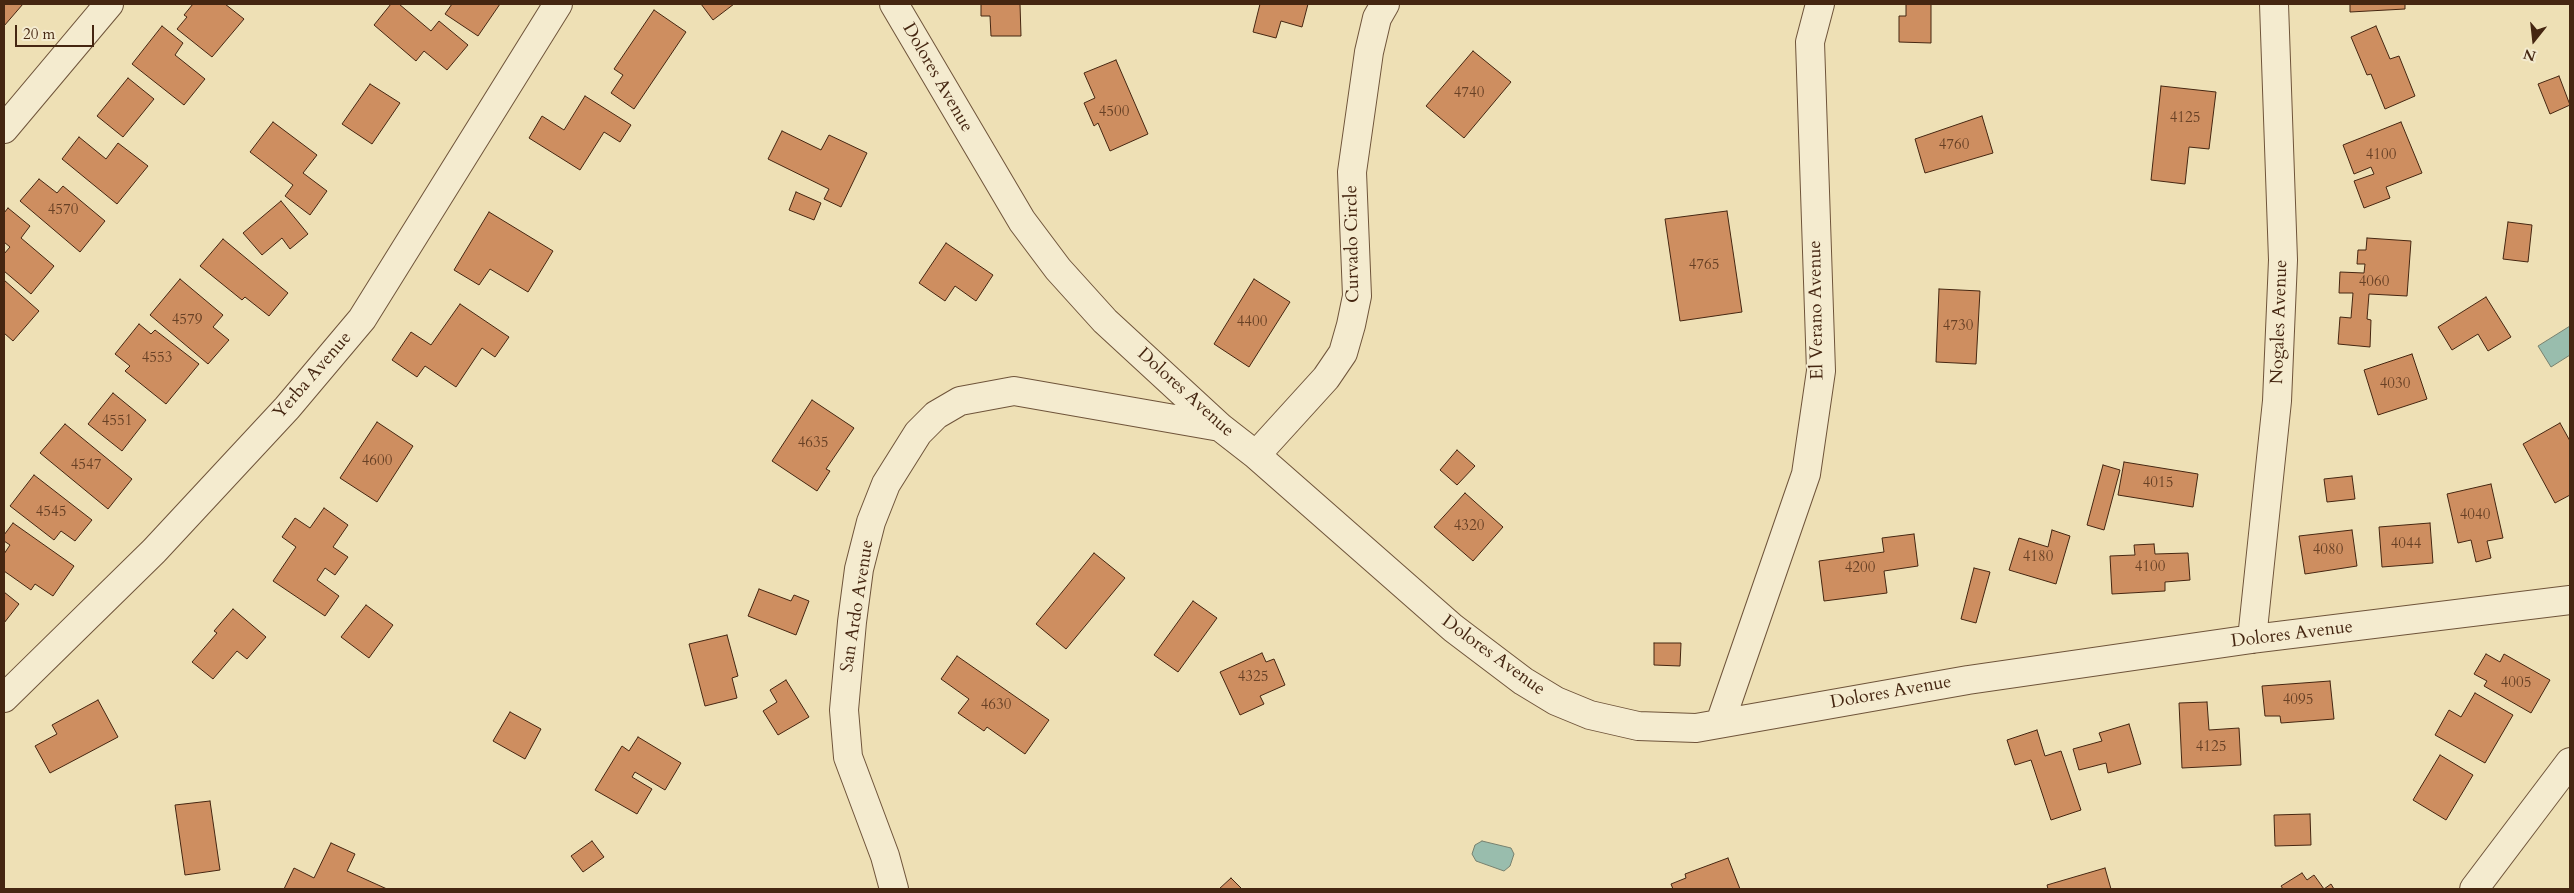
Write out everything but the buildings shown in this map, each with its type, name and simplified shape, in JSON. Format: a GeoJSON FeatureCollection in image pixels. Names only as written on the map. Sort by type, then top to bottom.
{"type":"FeatureCollection","features":[{"type":"Feature","properties":{"kind":"street"},"geometry":{"type":"LineString","coordinates":[[4,129],[109,4]]}},
{"type":"Feature","properties":{"kind":"street","name":"Yerba Avenue"},"geometry":{"type":"LineString","coordinates":[[4,698],[154,551],[287,408],[362,319],[558,4]]}},
{"type":"Feature","properties":{"kind":"street","name":"Dolores Avenue"},"geometry":{"type":"LineString","coordinates":[[894,4],[1022,221],[1058,269],[1105,321],[1220,427],[1256,455],[1453,628],[1523,681],[1556,701],[1590,715],[1638,726],[1696,728],[1968,680],[2252,639],[2570,600]]}},
{"type":"Feature","properties":{"kind":"street","name":"Curvado Circle"},"geometry":{"type":"LineString","coordinates":[[1256,455],[1326,378],[1343,353],[1346,344],[1356,296],[1352,172],[1369,52],[1377,18],[1385,4]]}},
{"type":"Feature","properties":{"kind":"street","name":"El Verano Avenue"},"geometry":{"type":"LineString","coordinates":[[1720,723],[1806,474],[1821,371],[1810,42],[1820,4]]}},
{"type":"Feature","properties":{"kind":"street","name":"Nogales Avenue"},"geometry":{"type":"LineString","coordinates":[[2252,639],[2277,401],[2283,260],[2274,4]]}},
{"type":"Feature","properties":{"kind":"street","name":"San Ardo Avenue"},"geometry":{"type":"LineString","coordinates":[[894,889],[885,856],[848,757],[844,710],[859,569],[871,522],[886,484],[918,433],[936,415],[960,401],[1014,391],[1220,427]]}},
{"type":"Feature","properties":{"kind":"street"},"geometry":{"type":"LineString","coordinates":[[2474,889],[2570,762]]}},
{"type":"Feature","properties":{"kind":"shaded area"},"geometry":{"type":"Polygon","coordinates":[[[2570,326],[2570,355],[2551,367],[2538,346],[2570,326]]]}},
{"type":"Feature","properties":{"kind":"shaded area"},"geometry":{"type":"Polygon","coordinates":[[[1482,841],[1511,848],[1514,854],[1510,866],[1504,871],[1476,861],[1472,854],[1475,845],[1482,841]]]}}]}
